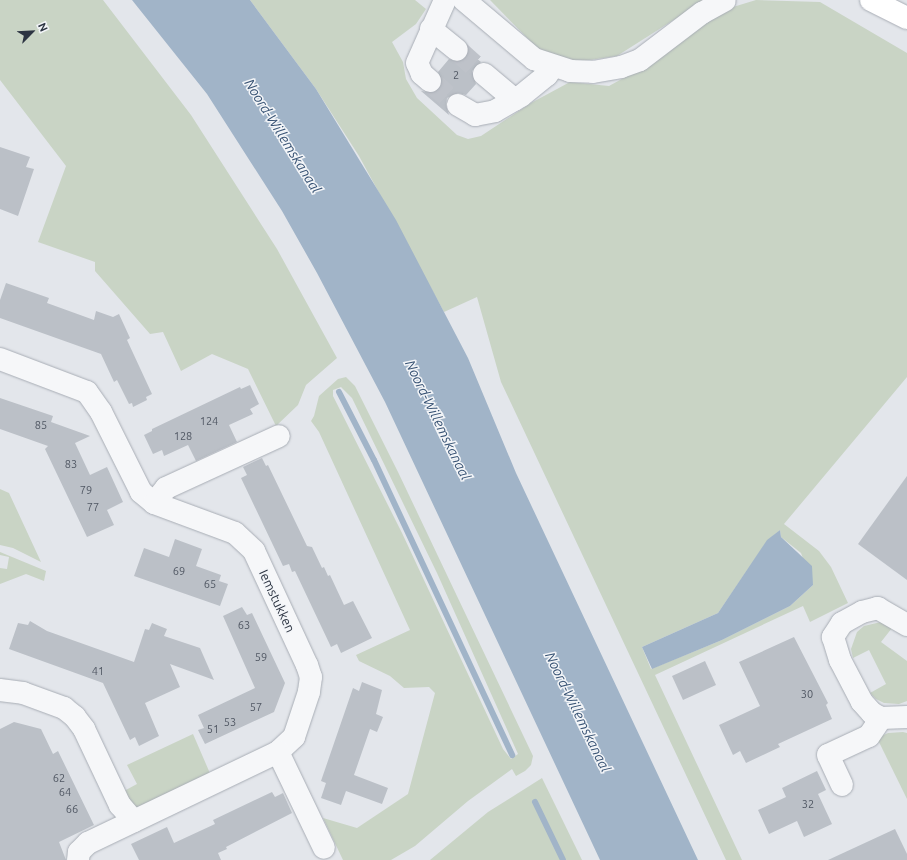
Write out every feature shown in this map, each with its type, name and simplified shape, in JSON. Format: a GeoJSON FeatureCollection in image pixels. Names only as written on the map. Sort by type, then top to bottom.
{"type":"FeatureCollection","features":[{"type":"Feature","properties":{"kind":"highway"},"geometry":{"type":"LineString","coordinates":[[871,0],[907,18]]}},
{"type":"Feature","properties":{"kind":"street"},"geometry":{"type":"LineString","coordinates":[[430,81],[422,74],[418,63],[431,29],[445,0]]}},
{"type":"Feature","properties":{"kind":"street"},"geometry":{"type":"LineString","coordinates":[[464,0],[534,59],[553,67],[593,72],[621,68],[655,50],[684,26],[725,0]]}},
{"type":"Feature","properties":{"kind":"street"},"geometry":{"type":"LineString","coordinates":[[431,29],[457,50]]}},
{"type":"Feature","properties":{"kind":"street"},"geometry":{"type":"LineString","coordinates":[[458,105],[475,115],[495,111],[514,100],[547,75],[553,67]]}},
{"type":"Feature","properties":{"kind":"street"},"geometry":{"type":"LineString","coordinates":[[484,74],[514,100]]}},
{"type":"Feature","properties":{"kind":"street","name":"Iemstukken"},"geometry":{"type":"LineString","coordinates":[[0,359],[87,392],[101,412],[132,479],[141,492],[154,503],[235,533],[254,551],[307,665],[310,677],[309,692],[294,737],[278,752],[88,843],[79,852],[78,860]]}},
{"type":"Feature","properties":{"kind":"street"},"geometry":{"type":"LineString","coordinates":[[154,503],[166,488],[279,436]]}},
{"type":"Feature","properties":{"kind":"street"},"geometry":{"type":"LineString","coordinates":[[907,625],[878,608],[862,612],[842,623],[834,637],[840,660],[862,702],[872,713],[881,718],[907,717]]}},
{"type":"Feature","properties":{"kind":"street"},"geometry":{"type":"LineString","coordinates":[[0,690],[23,693],[64,708],[75,717],[84,729],[120,805],[134,821]]}},
{"type":"Feature","properties":{"kind":"street"},"geometry":{"type":"LineString","coordinates":[[842,785],[828,755],[869,736],[881,718]]}},
{"type":"Feature","properties":{"kind":"street"},"geometry":{"type":"LineString","coordinates":[[278,752],[324,848]]}},
{"type":"Feature","properties":{"kind":"green space"},"geometry":{"type":"Polygon","coordinates":[[[0,0],[103,0],[191,115],[277,249],[337,358],[306,385],[298,405],[276,426],[248,369],[212,354],[181,371],[163,332],[150,334],[95,271],[95,262],[38,242],[66,166],[0,80],[0,0]]]}},
{"type":"Feature","properties":{"kind":"green space"},"geometry":{"type":"Polygon","coordinates":[[[250,0],[415,0],[426,9],[416,24],[392,42],[403,62],[406,79],[417,98],[457,135],[468,139],[481,136],[531,103],[570,82],[609,86],[660,58],[693,31],[733,7],[756,0],[820,2],[907,53],[907,377],[784,524],[819,551],[831,567],[848,603],[810,622],[803,606],[655,675],[742,860],[726,860],[501,382],[477,297],[444,312],[359,156],[316,89],[250,0]],[[780,530],[767,541],[718,613],[642,647],[651,669],[722,640],[790,606],[813,585],[801,553],[781,537],[780,530]]]}},
{"type":"Feature","properties":{"kind":"green space"},"geometry":{"type":"Polygon","coordinates":[[[490,0],[705,0],[617,56],[569,63],[537,48],[490,0]]]}},
{"type":"Feature","properties":{"kind":"green space"},"geometry":{"type":"Polygon","coordinates":[[[346,377],[355,386],[398,472],[533,756],[531,765],[525,771],[516,776],[512,769],[468,801],[415,846],[391,860],[343,860],[323,818],[357,828],[408,794],[435,693],[429,687],[404,688],[390,676],[359,661],[356,655],[410,630],[319,432],[311,421],[314,416],[319,396],[338,379],[346,377]],[[341,387],[333,390],[333,396],[402,533],[503,749],[511,759],[518,754],[437,573],[352,398],[341,387]]]}},
{"type":"Feature","properties":{"kind":"green space"},"geometry":{"type":"Polygon","coordinates":[[[0,489],[9,493],[41,562],[13,548],[0,545],[0,489]]]}},
{"type":"Feature","properties":{"kind":"green space"},"geometry":{"type":"Polygon","coordinates":[[[0,552],[46,571],[44,581],[26,574],[0,584],[0,568],[7,569],[9,557],[0,555],[0,552]]]}},
{"type":"Feature","properties":{"kind":"green space"},"geometry":{"type":"Polygon","coordinates":[[[881,622],[892,628],[881,642],[907,661],[907,701],[899,704],[884,703],[876,699],[870,693],[886,684],[869,650],[853,658],[851,649],[857,632],[864,626],[881,622]]]}},
{"type":"Feature","properties":{"kind":"green space"},"geometry":{"type":"Polygon","coordinates":[[[888,733],[907,733],[907,799],[877,738],[888,733]]]}},
{"type":"Feature","properties":{"kind":"green space"},"geometry":{"type":"Polygon","coordinates":[[[193,734],[212,778],[143,811],[130,805],[124,791],[137,784],[127,765],[193,734]]]}},
{"type":"Feature","properties":{"kind":"green space"},"geometry":{"type":"Polygon","coordinates":[[[542,778],[582,860],[430,860],[488,812],[542,778]]]}},
{"type":"Feature","properties":{"kind":"water","name":"Noord-Willemskanaal"},"geometry":{"type":"Polygon","coordinates":[[[132,0],[250,0],[316,89],[396,220],[468,358],[516,473],[698,860],[600,860],[385,402],[317,273],[282,211],[207,94],[132,0]]]}},
{"type":"Feature","properties":{"kind":"water"},"geometry":{"type":"Polygon","coordinates":[[[780,530],[781,537],[812,566],[813,585],[790,606],[722,640],[652,669],[642,647],[718,613],[767,540],[780,530]]]}},
{"type":"Feature","properties":{"kind":"building"},"geometry":{"type":"Polygon","coordinates":[[[469,52],[481,62],[472,71],[476,84],[466,95],[458,93],[447,98],[446,105],[449,115],[421,91],[434,93],[439,89],[442,83],[438,72],[449,59],[461,62],[469,52]]]}},
{"type":"Feature","properties":{"kind":"building"},"geometry":{"type":"Polygon","coordinates":[[[0,147],[30,157],[26,167],[34,169],[18,216],[0,209],[0,147]]]}},
{"type":"Feature","properties":{"kind":"building"},"geometry":{"type":"Polygon","coordinates":[[[6,283],[49,298],[47,303],[94,320],[96,311],[113,317],[119,314],[130,338],[127,340],[152,394],[146,397],[147,400],[133,407],[132,403],[129,404],[117,380],[114,382],[101,354],[0,318],[0,300],[6,283]]]}},
{"type":"Feature","properties":{"kind":"building"},"geometry":{"type":"Polygon","coordinates":[[[250,385],[259,404],[250,409],[253,414],[229,425],[237,442],[196,461],[188,445],[164,456],[162,450],[153,454],[144,435],[152,431],[152,429],[240,387],[241,389],[250,385]]]}},
{"type":"Feature","properties":{"kind":"building"},"geometry":{"type":"Polygon","coordinates":[[[0,398],[53,416],[51,422],[90,436],[75,443],[90,475],[107,467],[123,502],[107,510],[114,525],[87,537],[45,449],[48,446],[0,429],[0,398]]]}},
{"type":"Feature","properties":{"kind":"building"},"geometry":{"type":"Polygon","coordinates":[[[262,458],[266,466],[268,465],[307,546],[312,547],[322,568],[324,567],[328,576],[330,575],[344,605],[353,601],[372,638],[341,653],[337,644],[331,647],[295,571],[292,572],[289,564],[283,566],[241,478],[247,475],[243,467],[262,458]]]}},
{"type":"Feature","properties":{"kind":"building"},"geometry":{"type":"Polygon","coordinates":[[[907,476],[907,580],[858,544],[907,476]]]}},
{"type":"Feature","properties":{"kind":"building"},"geometry":{"type":"Polygon","coordinates":[[[175,539],[202,549],[196,566],[221,575],[219,581],[228,584],[220,606],[134,576],[144,548],[169,557],[175,539]]]}},
{"type":"Feature","properties":{"kind":"building"},"geometry":{"type":"Polygon","coordinates":[[[242,607],[247,615],[252,613],[285,683],[274,712],[205,744],[198,730],[204,728],[198,715],[255,688],[223,616],[242,607]]]}},
{"type":"Feature","properties":{"kind":"building"},"geometry":{"type":"Polygon","coordinates":[[[30,621],[47,631],[134,662],[145,629],[149,630],[152,623],[167,629],[164,636],[200,648],[214,680],[170,664],[180,687],[145,703],[159,736],[139,746],[135,737],[130,740],[103,683],[9,649],[18,623],[28,625],[30,621]]]}},
{"type":"Feature","properties":{"kind":"building"},"geometry":{"type":"Polygon","coordinates":[[[794,637],[828,703],[826,705],[832,719],[778,744],[780,747],[746,763],[740,751],[733,755],[719,725],[760,706],[739,662],[794,637]]]}},
{"type":"Feature","properties":{"kind":"building"},"geometry":{"type":"Polygon","coordinates":[[[705,661],[716,685],[683,700],[672,676],[705,661]]]}},
{"type":"Feature","properties":{"kind":"building"},"geometry":{"type":"Polygon","coordinates":[[[362,682],[382,690],[376,714],[383,717],[377,732],[370,729],[354,775],[388,788],[382,804],[346,791],[341,805],[321,798],[326,783],[321,781],[353,688],[359,691],[362,682]]]}},
{"type":"Feature","properties":{"kind":"building"},"geometry":{"type":"Polygon","coordinates":[[[14,722],[41,729],[53,754],[58,751],[94,825],[59,842],[66,860],[0,860],[0,729],[14,722]]]}},
{"type":"Feature","properties":{"kind":"building"},"geometry":{"type":"Polygon","coordinates":[[[817,771],[826,790],[818,794],[832,824],[804,837],[797,821],[769,834],[758,810],[786,797],[782,788],[817,771]]]}},
{"type":"Feature","properties":{"kind":"building"},"geometry":{"type":"Polygon","coordinates":[[[272,792],[275,797],[283,793],[292,813],[226,847],[227,849],[218,853],[221,860],[139,860],[131,844],[167,827],[174,843],[215,824],[213,820],[272,792]]]}},
{"type":"Feature","properties":{"kind":"building"},"geometry":{"type":"Polygon","coordinates":[[[895,829],[907,854],[907,860],[828,860],[895,829]]]}},
{"type":"Feature","properties":{"kind":"waterway"},"geometry":{"type":"LineString","coordinates":[[339,392],[374,460],[512,755]]}},
{"type":"Feature","properties":{"kind":"waterway"},"geometry":{"type":"LineString","coordinates":[[535,802],[563,860]]}},
{"type":"Feature","properties":{"kind":"tunnel"},"geometry":{"type":"LineString","coordinates":[[457,50],[484,74]]}},
{"type":"Feature","properties":{"kind":"tunnel"},"geometry":{"type":"LineString","coordinates":[[430,81],[458,105]]}}]}
